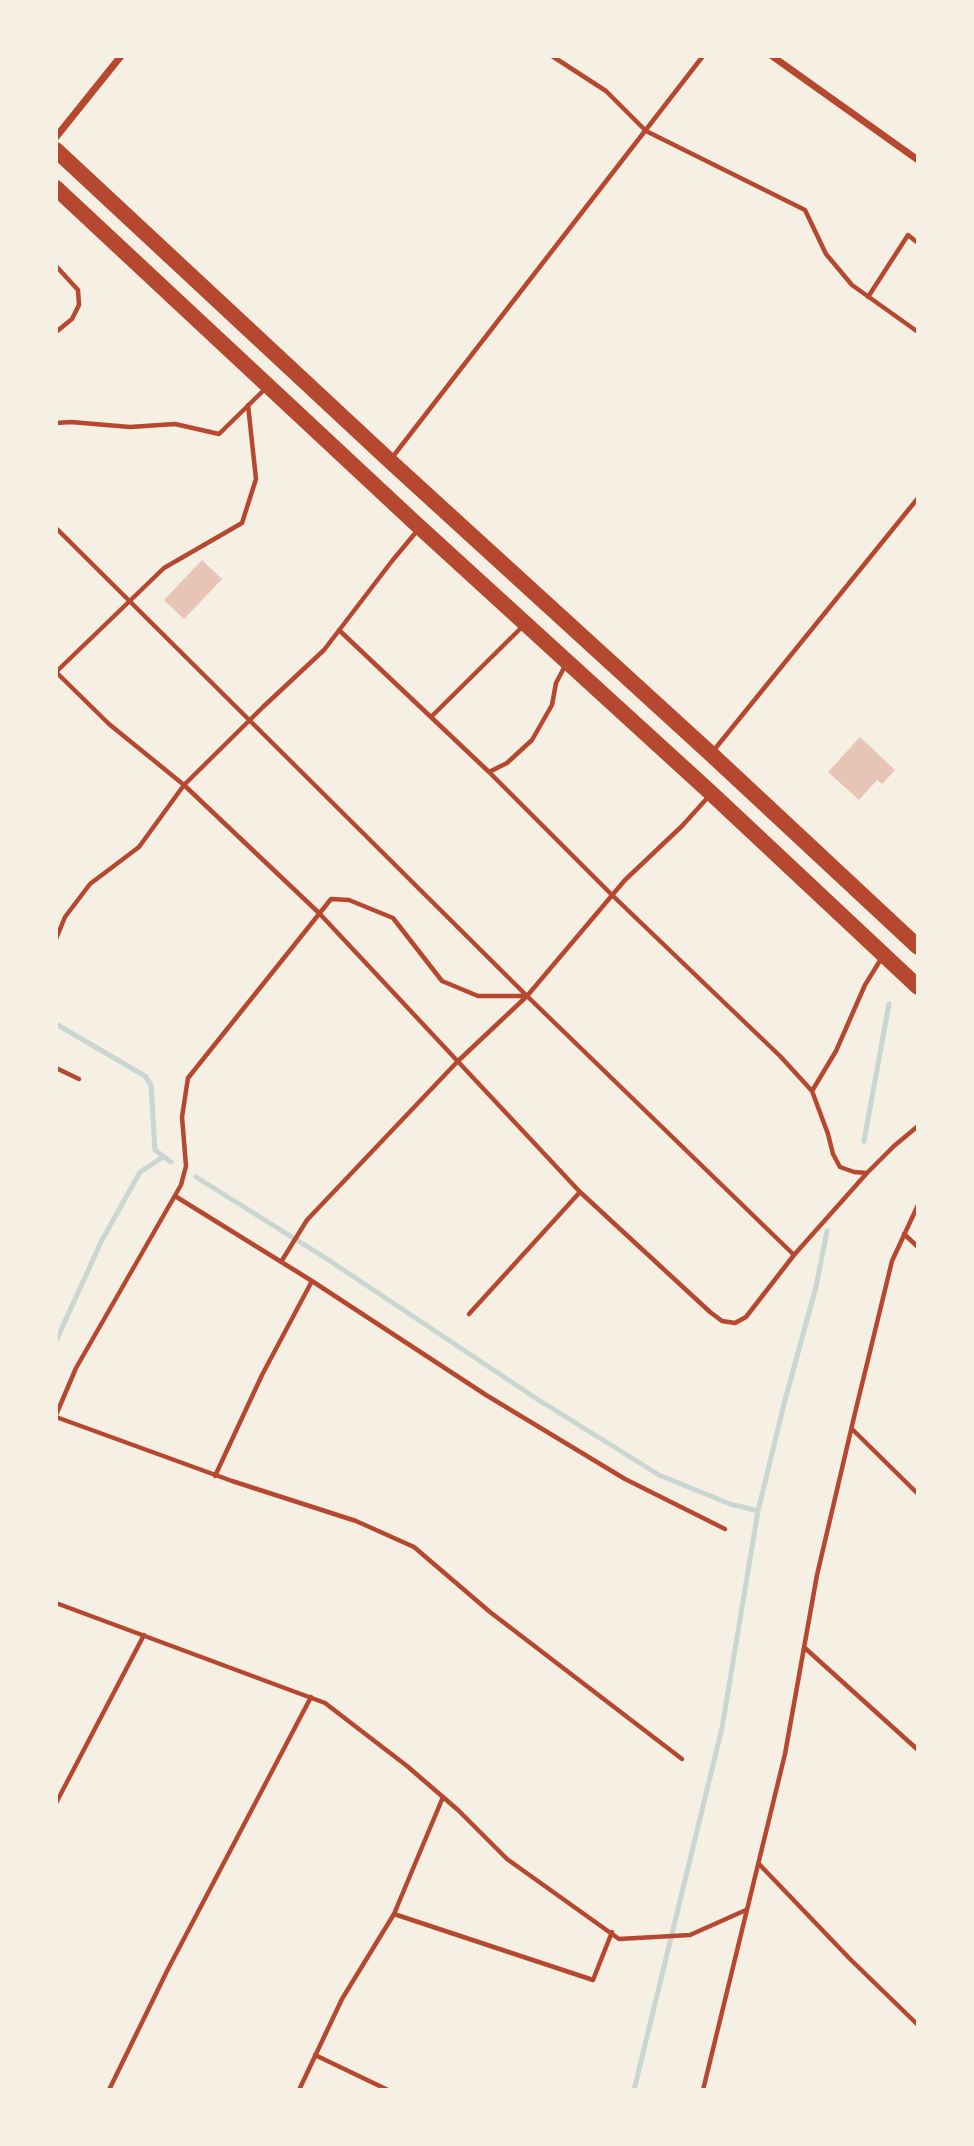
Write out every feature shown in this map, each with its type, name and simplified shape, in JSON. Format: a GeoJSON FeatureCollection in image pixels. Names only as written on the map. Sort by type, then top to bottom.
{"type":"FeatureCollection","features":[{"type":"Feature","properties":{"kind":"highway"},"geometry":{"type":"LineString","coordinates":[[56,150],[918,947]]}},
{"type":"Feature","properties":{"kind":"highway"},"geometry":{"type":"LineString","coordinates":[[57,192],[711,793],[918,987]]}},
{"type":"Feature","properties":{"kind":"street"},"geometry":{"type":"LineString","coordinates":[[56,136],[121,56]]}},
{"type":"Feature","properties":{"kind":"street"},"geometry":{"type":"LineString","coordinates":[[772,56],[918,160]]}},
{"type":"Feature","properties":{"kind":"lane"},"geometry":{"type":"LineString","coordinates":[[552,56],[606,91],[646,131],[805,210],[826,254],[852,285],[918,332]]}},
{"type":"Feature","properties":{"kind":"lane"},"geometry":{"type":"LineString","coordinates":[[390,461],[703,56]]}},
{"type":"Feature","properties":{"kind":"lane"},"geometry":{"type":"LineString","coordinates":[[868,297],[908,235],[918,243]]}},
{"type":"Feature","properties":{"kind":"lane"},"geometry":{"type":"LineString","coordinates":[[56,266],[78,290],[79,305],[72,318],[56,332]]}},
{"type":"Feature","properties":{"kind":"lane"},"geometry":{"type":"LineString","coordinates":[[56,423],[130,427],[175,424],[219,434],[268,386]]}},
{"type":"Feature","properties":{"kind":"lane"},"geometry":{"type":"LineString","coordinates":[[248,405],[256,478],[242,523],[164,568],[56,672],[109,724],[184,785],[319,913],[580,1192],[722,1321],[735,1323],[746,1317],[794,1255],[867,1173],[918,1126]]}},
{"type":"Feature","properties":{"kind":"lane"},"geometry":{"type":"LineString","coordinates":[[711,754],[918,498]]}},
{"type":"Feature","properties":{"kind":"lane"},"geometry":{"type":"LineString","coordinates":[[56,527],[527,996],[794,1255]]}},
{"type":"Feature","properties":{"kind":"lane"},"geometry":{"type":"LineString","coordinates":[[56,939],[65,917],[90,884],[139,847],[184,785],[324,650],[420,528]]}},
{"type":"Feature","properties":{"kind":"lane"},"geometry":{"type":"LineString","coordinates":[[431,717],[525,624]]}},
{"type":"Feature","properties":{"kind":"lane"},"geometry":{"type":"LineString","coordinates":[[339,630],[780,1056],[813,1091],[839,1167],[867,1173]]}},
{"type":"Feature","properties":{"kind":"lane"},"geometry":{"type":"LineString","coordinates":[[489,772],[507,763],[531,740],[552,705],[556,683],[566,662]]}},
{"type":"Feature","properties":{"kind":"lane"},"geometry":{"type":"LineString","coordinates":[[281,1262],[307,1220],[458,1061],[527,996],[611,895],[711,793]]}},
{"type":"Feature","properties":{"kind":"lane"},"geometry":{"type":"LineString","coordinates":[[527,996],[478,996],[442,981],[393,918],[349,900],[331,899],[188,1078],[182,1117],[186,1166],[175,1196],[76,1368],[56,1416],[215,1476],[356,1521],[414,1546],[490,1612],[682,1759]]}},
{"type":"Feature","properties":{"kind":"lane"},"geometry":{"type":"LineString","coordinates":[[813,1091],[836,1051],[865,985],[884,955]]}},
{"type":"Feature","properties":{"kind":"lane"},"geometry":{"type":"LineString","coordinates":[[56,1068],[79,1079]]}},
{"type":"Feature","properties":{"kind":"lane"},"geometry":{"type":"LineString","coordinates":[[469,1314],[580,1192]]}},
{"type":"Feature","properties":{"kind":"lane"},"geometry":{"type":"LineString","coordinates":[[175,1196],[312,1281],[486,1395],[625,1479],[725,1529]]}},
{"type":"Feature","properties":{"kind":"lane"},"geometry":{"type":"LineString","coordinates":[[703,2090],[785,1754],[817,1575],[892,1261],[918,1205]]}},
{"type":"Feature","properties":{"kind":"lane"},"geometry":{"type":"LineString","coordinates":[[904,1234],[918,1247]]}},
{"type":"Feature","properties":{"kind":"lane"},"geometry":{"type":"LineString","coordinates":[[215,1476],[262,1375],[312,1281]]}},
{"type":"Feature","properties":{"kind":"lane"},"geometry":{"type":"LineString","coordinates":[[852,1428],[918,1493]]}},
{"type":"Feature","properties":{"kind":"lane"},"geometry":{"type":"LineString","coordinates":[[56,1603],[325,1703],[407,1766],[507,1859],[619,1939],[690,1935],[746,1910]]}},
{"type":"Feature","properties":{"kind":"lane"},"geometry":{"type":"LineString","coordinates":[[56,1803],[144,1635]]}},
{"type":"Feature","properties":{"kind":"lane"},"geometry":{"type":"LineString","coordinates":[[804,1648],[918,1749]]}},
{"type":"Feature","properties":{"kind":"lane"},"geometry":{"type":"LineString","coordinates":[[109,2090],[168,1969],[312,1698]]}},
{"type":"Feature","properties":{"kind":"lane"},"geometry":{"type":"LineString","coordinates":[[299,2090],[342,1999],[394,1914],[443,1797]]}},
{"type":"Feature","properties":{"kind":"lane"},"geometry":{"type":"LineString","coordinates":[[759,1863],[850,1959],[918,2025]]}},
{"type":"Feature","properties":{"kind":"lane"},"geometry":{"type":"LineString","coordinates":[[394,1914],[593,1980],[612,1933]]}},
{"type":"Feature","properties":{"kind":"lane"},"geometry":{"type":"LineString","coordinates":[[315,2055],[388,2090]]}},
{"type":"Feature","properties":{"kind":"building"},"geometry":{"type":"Polygon","coordinates":[[[202,560],[222,579],[184,619],[164,600],[202,560]]]}},
{"type":"Feature","properties":{"kind":"building"},"geometry":{"type":"Polygon","coordinates":[[[860,737],[895,770],[882,784],[877,780],[859,800],[828,772],[860,737]]]}},
{"type":"Feature","properties":{"kind":"waterway"},"geometry":{"type":"LineString","coordinates":[[864,1141],[889,1004]]}},
{"type":"Feature","properties":{"kind":"waterway"},"geometry":{"type":"LineString","coordinates":[[56,1024],[145,1076],[151,1085],[155,1150],[171,1162]]}},
{"type":"Feature","properties":{"kind":"waterway"},"geometry":{"type":"LineString","coordinates":[[56,1341],[101,1242],[140,1172],[163,1157]]}},
{"type":"Feature","properties":{"kind":"waterway"},"geometry":{"type":"LineString","coordinates":[[196,1177],[327,1259],[537,1399],[659,1475],[730,1504],[758,1511]]}},
{"type":"Feature","properties":{"kind":"waterway"},"geometry":{"type":"LineString","coordinates":[[634,2090],[722,1728],[758,1511],[816,1287],[827,1231]]}}]}
